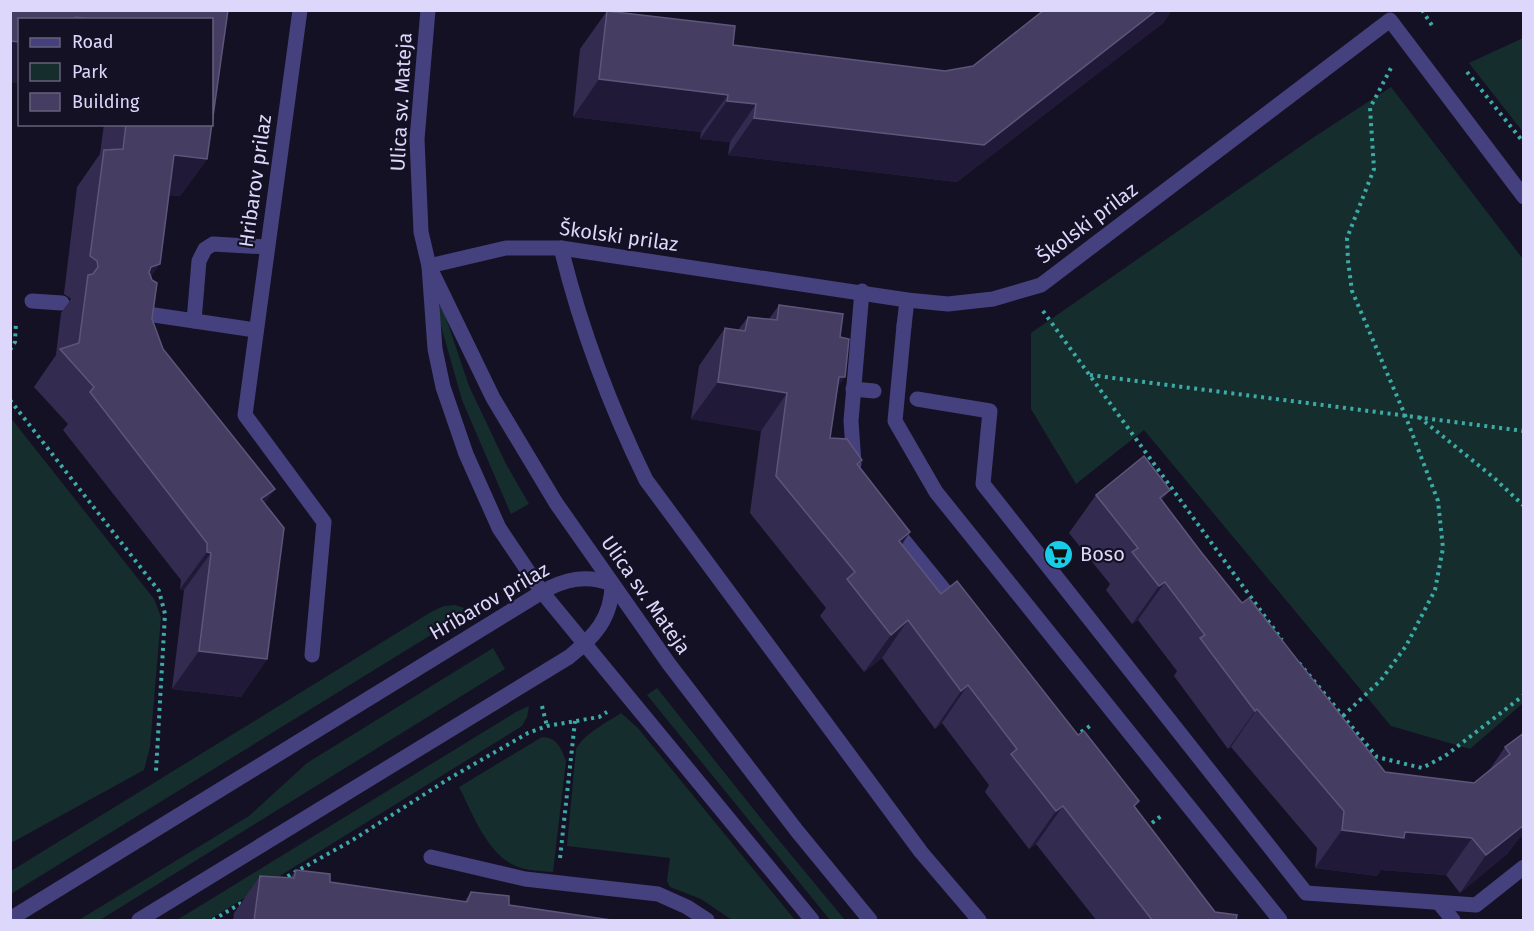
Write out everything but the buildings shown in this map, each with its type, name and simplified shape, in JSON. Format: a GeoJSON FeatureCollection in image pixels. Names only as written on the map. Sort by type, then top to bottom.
{"type":"FeatureCollection","features":[{"type":"Feature","properties":{"kind":"street","name":"Hribarov prilaz"},"geometry":{"type":"LineString","coordinates":[[300,10],[245,415],[324,522],[312,655]]}},
{"type":"Feature","properties":{"kind":"street","name":"Ulica sv. Mateja"},"geometry":{"type":"LineString","coordinates":[[428,10],[417,139],[421,232],[429,266],[435,349],[443,387],[462,443],[499,528],[542,592],[812,921]]}},
{"type":"Feature","properties":{"kind":"street","name":"Školski prilaz"},"geometry":{"type":"LineString","coordinates":[[429,266],[506,248],[561,248],[862,291],[907,300],[948,304],[993,299],[1041,285],[1389,15],[1524,197]]}},
{"type":"Feature","properties":{"kind":"street"},"geometry":{"type":"LineString","coordinates":[[194,321],[199,261],[205,249],[213,244],[267,247]]}},
{"type":"Feature","properties":{"kind":"street"},"geometry":{"type":"LineString","coordinates":[[561,248],[575,306],[594,361],[620,428],[646,480],[921,852],[979,921]]}},
{"type":"Feature","properties":{"kind":"street","name":"Ulica sv. Mateja"},"geometry":{"type":"LineString","coordinates":[[429,266],[493,398],[556,503],[669,664],[797,831],[870,921]]}},
{"type":"Feature","properties":{"kind":"street"},"geometry":{"type":"LineString","coordinates":[[862,291],[851,421],[853,461],[863,482]]}},
{"type":"Feature","properties":{"kind":"street"},"geometry":{"type":"LineString","coordinates":[[907,300],[895,421],[936,492],[1280,921]]}},
{"type":"Feature","properties":{"kind":"street"},"geometry":{"type":"LineString","coordinates":[[32,301],[63,303]]}},
{"type":"Feature","properties":{"kind":"street"},"geometry":{"type":"LineString","coordinates":[[132,311],[255,330]]}},
{"type":"Feature","properties":{"kind":"street"},"geometry":{"type":"LineString","coordinates":[[853,389],[873,391]]}},
{"type":"Feature","properties":{"kind":"street"},"geometry":{"type":"LineString","coordinates":[[917,399],[990,411],[983,484],[1306,893],[1476,905],[1524,867]]}},
{"type":"Feature","properties":{"kind":"street"},"geometry":{"type":"LineString","coordinates":[[881,512],[970,624]]}},
{"type":"Feature","properties":{"kind":"street","name":"Hribarov prilaz"},"geometry":{"type":"LineString","coordinates":[[10,919],[554,585],[579,578],[592,578],[612,584]]}},
{"type":"Feature","properties":{"kind":"street"},"geometry":{"type":"LineString","coordinates":[[139,921],[529,683],[584,645],[607,617],[612,584]]}},
{"type":"Feature","properties":{"kind":"street"},"geometry":{"type":"LineString","coordinates":[[431,857],[525,879],[658,894],[687,907],[707,921]]}},
{"type":"Feature","properties":{"kind":"street"},"geometry":{"type":"LineString","coordinates":[[1439,903],[1454,921]]}},
{"type":"Feature","properties":{"kind":"path"},"geometry":{"type":"LineString","coordinates":[[1422,10],[1437,33]]}},
{"type":"Feature","properties":{"kind":"path"},"geometry":{"type":"LineString","coordinates":[[1343,716],[1381,680],[1406,646],[1435,590],[1443,548],[1438,501],[1405,415],[1352,291],[1347,238],[1374,169],[1370,108],[1396,59]]}},
{"type":"Feature","properties":{"kind":"path"},"geometry":{"type":"LineString","coordinates":[[1464,68],[1524,143]]}},
{"type":"Feature","properties":{"kind":"path"},"geometry":{"type":"LineString","coordinates":[[1027,288],[1286,647]]}},
{"type":"Feature","properties":{"kind":"path"},"geometry":{"type":"LineString","coordinates":[[10,350],[15,342],[16,311]]}},
{"type":"Feature","properties":{"kind":"path"},"geometry":{"type":"LineString","coordinates":[[1090,375],[1524,431]]}},
{"type":"Feature","properties":{"kind":"path"},"geometry":{"type":"LineString","coordinates":[[10,400],[159,591],[165,614],[156,771]]}},
{"type":"Feature","properties":{"kind":"path"},"geometry":{"type":"LineString","coordinates":[[1419,417],[1493,477],[1524,506]]}},
{"type":"Feature","properties":{"kind":"path"},"geometry":{"type":"LineString","coordinates":[[1294,656],[1377,757],[1422,768],[1445,756],[1524,695]]}},
{"type":"Feature","properties":{"kind":"path"},"geometry":{"type":"LineString","coordinates":[[540,701],[547,726]]}},
{"type":"Feature","properties":{"kind":"path"},"geometry":{"type":"LineString","coordinates":[[280,880],[351,841],[450,778],[528,733],[547,726],[599,717],[612,708]]}},
{"type":"Feature","properties":{"kind":"path"},"geometry":{"type":"LineString","coordinates":[[560,861],[574,721]]}},
{"type":"Feature","properties":{"kind":"path"},"geometry":{"type":"LineString","coordinates":[[213,921],[252,897]]}},
{"type":"Feature","properties":{"kind":"path"},"geometry":{"type":"LineString","coordinates":[[224,921],[225,913]]}},
{"type":"Feature","properties":{"kind":"green space"},"geometry":{"type":"Polygon","coordinates":[[[1523,38],[1523,132],[1469,63],[1523,38]]]}},
{"type":"Feature","properties":{"kind":"green space"},"geometry":{"type":"Polygon","coordinates":[[[1391,87],[1523,259],[1523,703],[1470,749],[1391,726],[1144,430],[1076,484],[1031,409],[1031,333],[1311,139],[1391,87]]]}},
{"type":"Feature","properties":{"kind":"green space"},"geometry":{"type":"Polygon","coordinates":[[[442,306],[469,386],[506,464],[529,504],[511,514],[462,400],[437,312],[438,307],[442,306]]]}},
{"type":"Feature","properties":{"kind":"green space"},"geometry":{"type":"Polygon","coordinates":[[[10,417],[154,599],[161,617],[150,747],[144,770],[11,843],[10,417]]]}},
{"type":"Feature","properties":{"kind":"green space"},"geometry":{"type":"Polygon","coordinates":[[[455,605],[464,608],[460,616],[452,622],[11,894],[11,871],[431,612],[444,606],[455,605]]]}},
{"type":"Feature","properties":{"kind":"green space"},"geometry":{"type":"Polygon","coordinates":[[[493,648],[505,669],[100,920],[79,920],[249,816],[307,763],[493,648]]]}},
{"type":"Feature","properties":{"kind":"green space"},"geometry":{"type":"Polygon","coordinates":[[[657,688],[845,920],[830,920],[647,695],[657,688]]]}},
{"type":"Feature","properties":{"kind":"green space"},"geometry":{"type":"Polygon","coordinates":[[[529,706],[522,726],[209,920],[177,920],[516,712],[529,706]]]}},
{"type":"Feature","properties":{"kind":"green space"},"geometry":{"type":"Polygon","coordinates":[[[621,713],[637,727],[795,920],[732,920],[701,899],[670,887],[667,881],[670,858],[567,846],[576,749],[590,733],[621,713]]]}},
{"type":"Feature","properties":{"kind":"green space"},"geometry":{"type":"Polygon","coordinates":[[[542,737],[555,741],[566,761],[553,872],[521,868],[509,863],[499,855],[483,834],[459,787],[542,737]]]}},
{"type":"Feature","properties":{"kind":"place","name":"Boso"},"geometry":{"type":"Point","coordinates":[1059,554]}}]}
